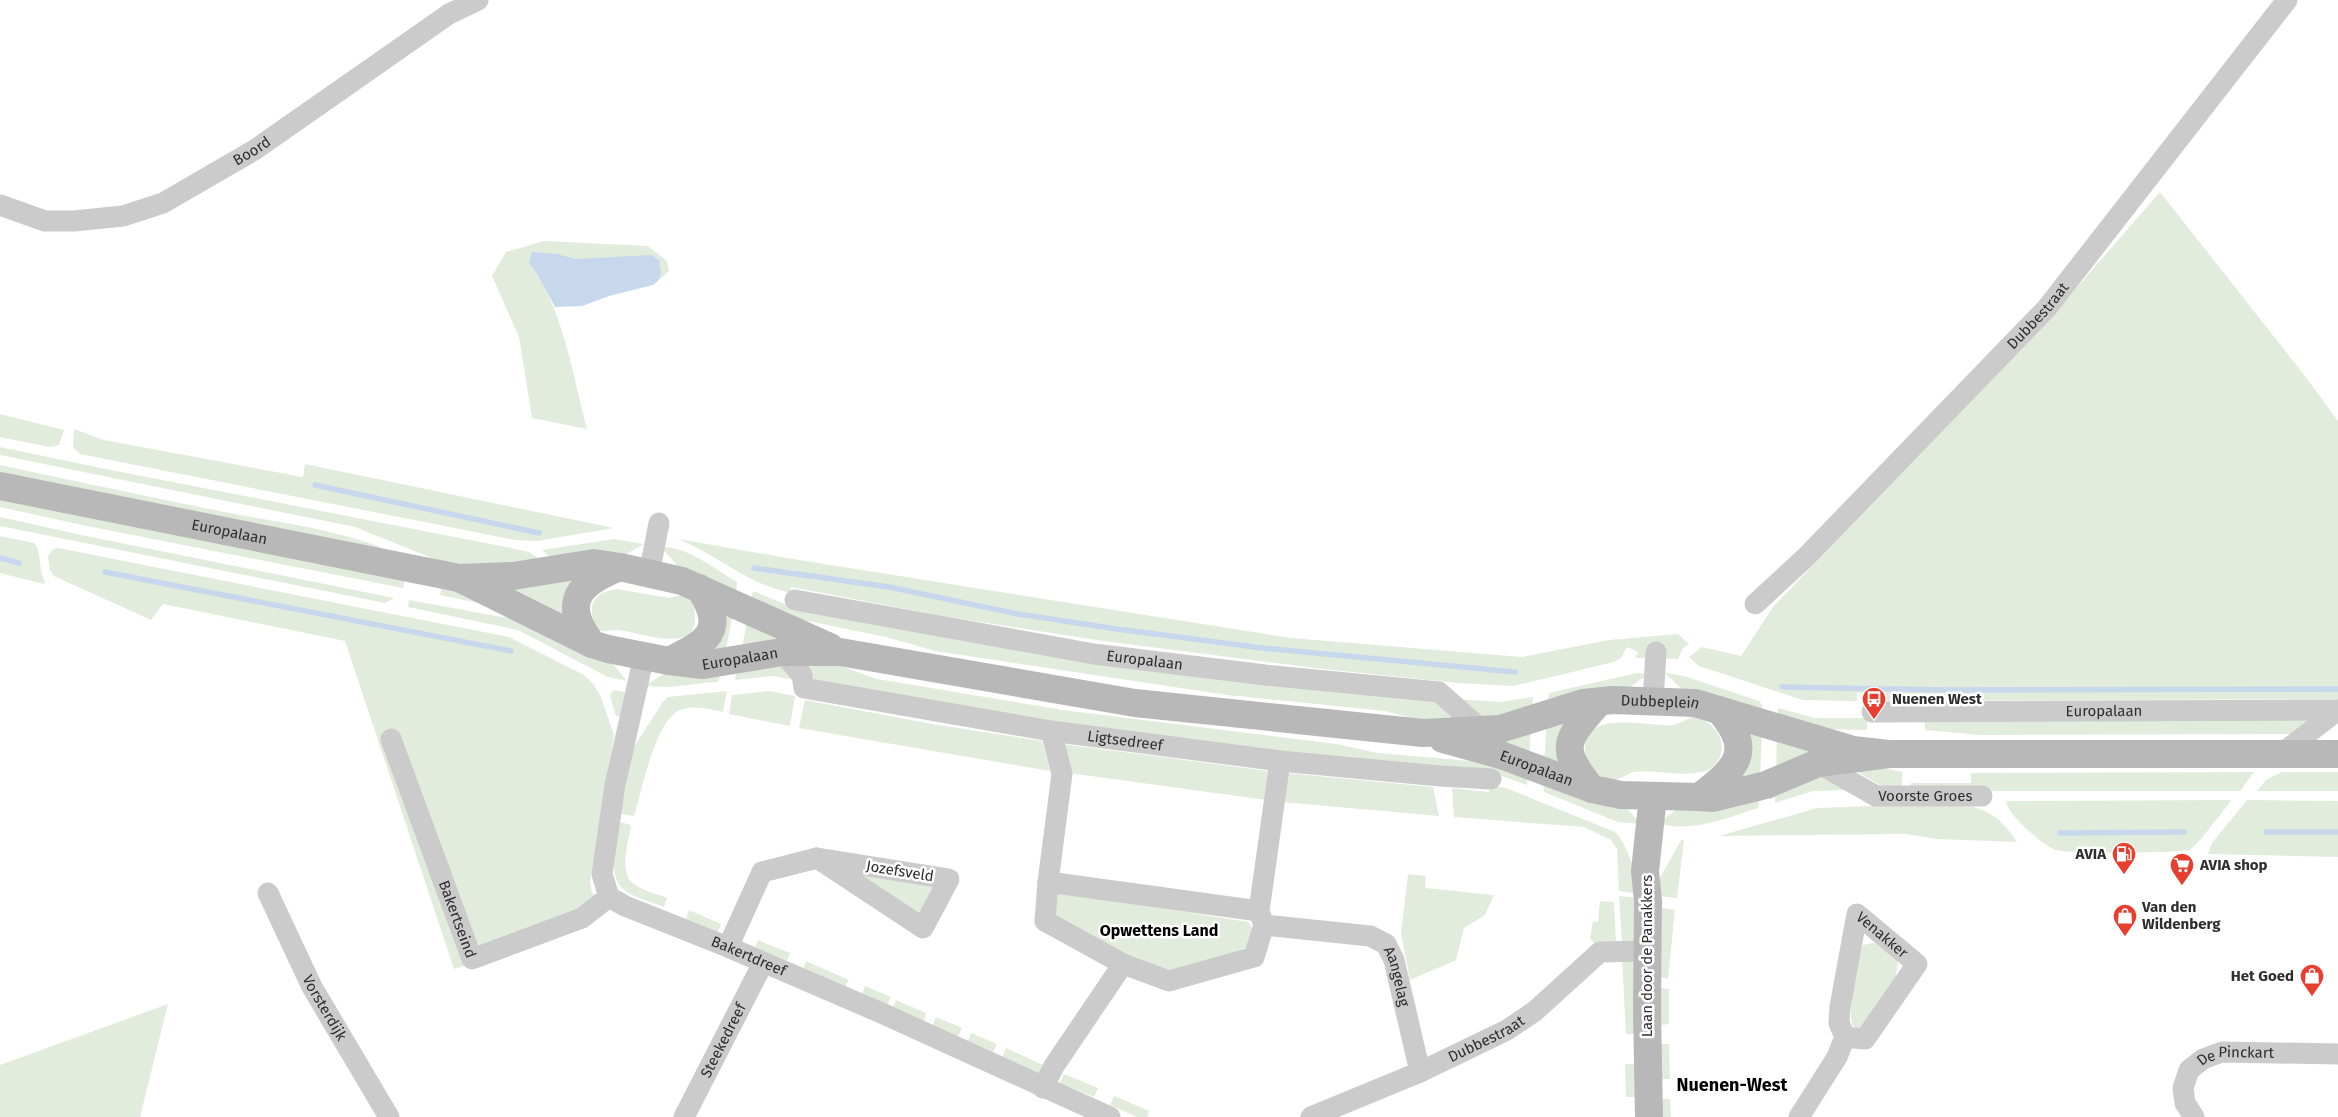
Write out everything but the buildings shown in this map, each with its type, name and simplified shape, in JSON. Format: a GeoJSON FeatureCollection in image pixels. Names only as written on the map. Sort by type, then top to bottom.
{"type":"FeatureCollection","features":[{"type":"Feature","properties":{"kind":"main road","name":"Europalaan"},"geometry":{"type":"LineString","coordinates":[[0,486],[459,578],[513,576],[594,563],[620,567]]}},
{"type":"Feature","properties":{"kind":"main road"},"geometry":{"type":"LineString","coordinates":[[620,567],[649,574],[682,581],[699,588],[710,605],[712,613],[710,632],[698,646],[656,659],[592,644],[576,614],[578,596],[583,588],[597,576],[620,567]]}},
{"type":"Feature","properties":{"kind":"main road","name":"Europalaan"},"geometry":{"type":"LineString","coordinates":[[459,578],[592,644]]}},
{"type":"Feature","properties":{"kind":"main road","name":"Europalaan"},"geometry":{"type":"LineString","coordinates":[[699,588],[840,652]]}},
{"type":"Feature","properties":{"kind":"main road","name":"Europalaan"},"geometry":{"type":"LineString","coordinates":[[656,659],[703,665],[782,652],[840,652],[1135,703],[1422,733],[1500,729],[1583,703],[1599,702]]}},
{"type":"Feature","properties":{"kind":"main road","name":"Dubbeplein"},"geometry":{"type":"LineString","coordinates":[[1599,702],[1653,701],[1695,703],[1719,710]]}},
{"type":"Feature","properties":{"kind":"main road"},"geometry":{"type":"LineString","coordinates":[[1599,702],[1574,731],[1569,749],[1570,760],[1575,769],[1592,789],[1620,794],[1713,798],[1766,785],[1818,763],[1890,754]]}},
{"type":"Feature","properties":{"kind":"main road"},"geometry":{"type":"LineString","coordinates":[[1719,710],[1853,750],[1890,754],[2338,754]]}},
{"type":"Feature","properties":{"kind":"main road"},"geometry":{"type":"LineString","coordinates":[[1699,797],[1726,775],[1738,757],[1738,740],[1735,730],[1719,710]]}},
{"type":"Feature","properties":{"kind":"main road","name":"Europalaan"},"geometry":{"type":"LineString","coordinates":[[1422,733],[1500,755],[1592,789]]}},
{"type":"Feature","properties":{"kind":"main road","name":"Laan door de Panakkers"},"geometry":{"type":"LineString","coordinates":[[1649,1117],[1648,900],[1646,871],[1653,796]]}},
{"type":"Feature","properties":{"kind":"street","name":"Boord"},"geometry":{"type":"LineString","coordinates":[[0,205],[44,220],[74,221],[123,216],[163,203],[256,149],[449,14],[478,0]]}},
{"type":"Feature","properties":{"kind":"street","name":"Dubbestraat"},"geometry":{"type":"LineString","coordinates":[[1755,604],[1806,557],[2048,308],[2287,0]]}},
{"type":"Feature","properties":{"kind":"street"},"geometry":{"type":"LineString","coordinates":[[649,574],[659,523]]}},
{"type":"Feature","properties":{"kind":"street","name":"Europalaan"},"geometry":{"type":"LineString","coordinates":[[795,600],[1094,654],[1265,675],[1439,692],[1482,730]]}},
{"type":"Feature","properties":{"kind":"street","name":"Ligtsedreef"},"geometry":{"type":"LineString","coordinates":[[782,652],[802,675],[804,688],[1052,732],[1280,761],[1490,779]]}},
{"type":"Feature","properties":{"kind":"street"},"geometry":{"type":"LineString","coordinates":[[1653,701],[1656,652]]}},
{"type":"Feature","properties":{"kind":"street"},"geometry":{"type":"LineString","coordinates":[[609,897],[602,874],[615,785],[656,659]]}},
{"type":"Feature","properties":{"kind":"street"},"geometry":{"type":"LineString","coordinates":[[2280,754],[2338,710]]}},
{"type":"Feature","properties":{"kind":"street","name":"Europalaan"},"geometry":{"type":"LineString","coordinates":[[1872,712],[2338,710]]}},
{"type":"Feature","properties":{"kind":"street"},"geometry":{"type":"LineString","coordinates":[[1052,732],[1062,774],[1048,882],[1045,921],[1123,964],[1169,981],[1254,958],[1261,918],[1280,761]]}},
{"type":"Feature","properties":{"kind":"street","name":"Bakertseind"},"geometry":{"type":"LineString","coordinates":[[391,739],[472,959],[582,918],[609,897]]}},
{"type":"Feature","properties":{"kind":"street","name":"Voorste Groes"},"geometry":{"type":"LineString","coordinates":[[1818,763],[1876,796],[1982,796]]}},
{"type":"Feature","properties":{"kind":"street","name":"Jozefsveld"},"geometry":{"type":"LineString","coordinates":[[728,947],[762,872],[817,858],[949,878],[923,928],[817,858]]}},
{"type":"Feature","properties":{"kind":"street","name":"Aangelag"},"geometry":{"type":"LineString","coordinates":[[1048,882],[1379,938],[1386,944],[1394,960],[1420,1072]]}},
{"type":"Feature","properties":{"kind":"street","name":"Vorsterdijk"},"geometry":{"type":"LineString","coordinates":[[268,893],[312,987],[389,1117]]}},
{"type":"Feature","properties":{"kind":"street","name":"Bakertdreef"},"geometry":{"type":"LineString","coordinates":[[609,897],[625,906],[728,947],[886,1015],[1043,1088],[1071,1109],[1110,1117]]}},
{"type":"Feature","properties":{"kind":"street","name":"Venakker"},"geometry":{"type":"LineString","coordinates":[[1858,914],[1917,964],[1865,1039],[1844,1037],[1840,1023],[1840,1007],[1858,914]]}},
{"type":"Feature","properties":{"kind":"street","name":"Dubbestraat"},"geometry":{"type":"LineString","coordinates":[[1311,1117],[1420,1072],[1508,1030],[1535,1011],[1600,952],[1647,951]]}},
{"type":"Feature","properties":{"kind":"street","name":"Steekedreef"},"geometry":{"type":"LineString","coordinates":[[684,1117],[763,963]]}},
{"type":"Feature","properties":{"kind":"street"},"geometry":{"type":"LineString","coordinates":[[1043,1088],[1054,1066],[1123,964]]}},
{"type":"Feature","properties":{"kind":"street"},"geometry":{"type":"LineString","coordinates":[[1799,1117],[1836,1057],[1844,1037]]}},
{"type":"Feature","properties":{"kind":"street","name":"De Pinckart"},"geometry":{"type":"LineString","coordinates":[[2194,1117],[2185,1103],[2183,1088],[2189,1070],[2203,1059],[2222,1052],[2338,1054]]}},
{"type":"Feature","properties":{"kind":"green space"},"geometry":{"type":"Polygon","coordinates":[[[2160,192],[2305,376],[2338,421],[2338,699],[1881,701],[1881,693],[1857,693],[1857,701],[1803,700],[1699,666],[1689,657],[1702,647],[1741,656],[1773,607],[2078,286],[2160,192]]]}},
{"type":"Feature","properties":{"kind":"green space"},"geometry":{"type":"Polygon","coordinates":[[[544,241],[648,246],[667,261],[669,271],[659,280],[661,273],[586,259],[576,259],[558,254],[529,263],[541,281],[559,321],[587,429],[532,418],[519,337],[492,276],[506,252],[544,241]]]}},
{"type":"Feature","properties":{"kind":"green space"},"geometry":{"type":"Polygon","coordinates":[[[0,414],[64,430],[59,445],[49,447],[0,437],[0,414]]]}},
{"type":"Feature","properties":{"kind":"green space"},"geometry":{"type":"Polygon","coordinates":[[[74,429],[104,440],[303,477],[305,464],[614,528],[538,541],[515,540],[80,454],[73,447],[74,429]]]}},
{"type":"Feature","properties":{"kind":"green space"},"geometry":{"type":"Polygon","coordinates":[[[0,447],[506,547],[529,552],[543,562],[454,567],[355,527],[0,455],[0,447]]]}},
{"type":"Feature","properties":{"kind":"green space"},"geometry":{"type":"Polygon","coordinates":[[[0,465],[224,512],[323,530],[380,547],[379,553],[0,476],[0,465]]]}},
{"type":"Feature","properties":{"kind":"green space"},"geometry":{"type":"Polygon","coordinates":[[[0,497],[405,577],[403,588],[0,507],[0,497]]]}},
{"type":"Feature","properties":{"kind":"green space"},"geometry":{"type":"Polygon","coordinates":[[[0,517],[394,598],[385,603],[0,526],[0,517]]]}},
{"type":"Feature","properties":{"kind":"green space"},"geometry":{"type":"Polygon","coordinates":[[[0,536],[34,543],[38,551],[41,571],[45,581],[44,584],[0,573],[0,536]]]}},
{"type":"Feature","properties":{"kind":"green space"},"geometry":{"type":"Polygon","coordinates":[[[614,539],[644,544],[619,558],[552,559],[542,550],[614,539]]]}},
{"type":"Feature","properties":{"kind":"green space"},"geometry":{"type":"Polygon","coordinates":[[[678,539],[1291,638],[1522,657],[1609,640],[1678,634],[1689,644],[1683,648],[1678,659],[1635,658],[1638,652],[1627,647],[1621,658],[1614,662],[1513,686],[1458,683],[1323,669],[1103,641],[948,617],[791,587],[791,593],[747,577],[678,539]]]}},
{"type":"Feature","properties":{"kind":"green space"},"geometry":{"type":"Polygon","coordinates":[[[661,547],[681,550],[691,554],[737,582],[736,598],[680,569],[661,547]]]}},
{"type":"Feature","properties":{"kind":"green space"},"geometry":{"type":"Polygon","coordinates":[[[58,548],[509,637],[584,675],[600,695],[614,735],[590,882],[592,893],[614,908],[502,954],[454,969],[345,641],[163,604],[151,620],[54,576],[50,570],[48,556],[53,549],[58,548]]]}},
{"type":"Feature","properties":{"kind":"green space"},"geometry":{"type":"Polygon","coordinates":[[[579,569],[568,619],[489,582],[579,569]]]}},
{"type":"Feature","properties":{"kind":"green space"},"geometry":{"type":"Polygon","coordinates":[[[442,584],[478,603],[440,595],[442,584]]]}},
{"type":"Feature","properties":{"kind":"green space"},"geometry":{"type":"Polygon","coordinates":[[[617,589],[669,598],[681,595],[685,597],[692,602],[694,608],[693,628],[687,635],[665,639],[626,631],[597,630],[592,615],[593,603],[601,594],[617,589]]]}},
{"type":"Feature","properties":{"kind":"green space"},"geometry":{"type":"Polygon","coordinates":[[[753,591],[785,604],[946,634],[1435,697],[1457,722],[1430,723],[1385,711],[1227,695],[935,651],[886,637],[773,614],[750,605],[753,591]]]}},
{"type":"Feature","properties":{"kind":"green space"},"geometry":{"type":"Polygon","coordinates":[[[409,600],[534,623],[609,659],[627,681],[608,677],[518,630],[408,607],[409,600]]]}},
{"type":"Feature","properties":{"kind":"green space"},"geometry":{"type":"Polygon","coordinates":[[[734,609],[724,658],[705,647],[719,614],[734,609]]]}},
{"type":"Feature","properties":{"kind":"green space"},"geometry":{"type":"Polygon","coordinates":[[[748,616],[799,640],[741,654],[748,616]]]}},
{"type":"Feature","properties":{"kind":"green space"},"geometry":{"type":"Polygon","coordinates":[[[776,657],[796,680],[772,676],[735,680],[738,666],[776,657]]]}},
{"type":"Feature","properties":{"kind":"green space"},"geometry":{"type":"Polygon","coordinates":[[[801,660],[836,664],[877,679],[1063,710],[1337,744],[1377,753],[1506,764],[1528,770],[1527,785],[1496,774],[1347,761],[1010,718],[815,680],[801,660]]]}},
{"type":"Feature","properties":{"kind":"green space"},"geometry":{"type":"Polygon","coordinates":[[[721,669],[719,681],[716,682],[668,687],[644,686],[669,671],[721,669]]]}},
{"type":"Feature","properties":{"kind":"green space"},"geometry":{"type":"Polygon","coordinates":[[[1637,673],[1648,674],[1625,691],[1547,707],[1549,693],[1637,673]]]}},
{"type":"Feature","properties":{"kind":"green space"},"geometry":{"type":"Polygon","coordinates":[[[1665,673],[1684,676],[1759,701],[1762,705],[1762,718],[1687,694],[1665,673]]]}},
{"type":"Feature","properties":{"kind":"green space"},"geometry":{"type":"Polygon","coordinates":[[[612,691],[625,692],[620,717],[616,716],[610,696],[612,691]]]}},
{"type":"Feature","properties":{"kind":"green space"},"geometry":{"type":"Polygon","coordinates":[[[727,691],[723,712],[689,708],[678,711],[670,718],[650,758],[634,816],[621,814],[632,750],[663,702],[668,697],[727,691]]]}},
{"type":"Feature","properties":{"kind":"green space"},"geometry":{"type":"Polygon","coordinates":[[[769,691],[795,696],[790,726],[729,714],[732,695],[769,691]]]}},
{"type":"Feature","properties":{"kind":"green space"},"geometry":{"type":"Polygon","coordinates":[[[1533,697],[1532,714],[1481,725],[1455,699],[1501,702],[1533,697]]]}},
{"type":"Feature","properties":{"kind":"green space"},"geometry":{"type":"Polygon","coordinates":[[[805,700],[932,724],[1042,741],[1050,771],[799,728],[805,700]]]}},
{"type":"Feature","properties":{"kind":"green space"},"geometry":{"type":"Polygon","coordinates":[[[1778,708],[1815,718],[1867,718],[1867,730],[1805,729],[1778,723],[1778,708]]]}},
{"type":"Feature","properties":{"kind":"green space"},"geometry":{"type":"Polygon","coordinates":[[[1573,710],[1564,765],[1544,765],[1547,719],[1573,710]]]}},
{"type":"Feature","properties":{"kind":"green space"},"geometry":{"type":"Polygon","coordinates":[[[2313,716],[2294,734],[1980,735],[1925,730],[1925,717],[2313,716]]]}},
{"type":"Feature","properties":{"kind":"green space"},"geometry":{"type":"Polygon","coordinates":[[[1691,717],[1701,719],[1709,724],[1716,730],[1720,738],[1722,746],[1721,755],[1716,763],[1707,771],[1686,774],[1648,771],[1633,772],[1620,779],[1612,780],[1606,779],[1590,767],[1585,748],[1588,736],[1596,728],[1607,724],[1620,723],[1673,725],[1691,717]]]}},
{"type":"Feature","properties":{"kind":"green space"},"geometry":{"type":"Polygon","coordinates":[[[1740,725],[1762,729],[1760,781],[1734,777],[1740,725]]]}},
{"type":"Feature","properties":{"kind":"green space"},"geometry":{"type":"Polygon","coordinates":[[[1531,726],[1529,760],[1482,736],[1531,726]]]}},
{"type":"Feature","properties":{"kind":"green space"},"geometry":{"type":"Polygon","coordinates":[[[1777,733],[1830,749],[1776,774],[1777,733]]]}},
{"type":"Feature","properties":{"kind":"green space"},"geometry":{"type":"Polygon","coordinates":[[[1062,744],[1269,771],[1266,800],[1069,773],[1062,744]]]}},
{"type":"Feature","properties":{"kind":"green space"},"geometry":{"type":"Polygon","coordinates":[[[1863,764],[1902,772],[1902,791],[1883,787],[1851,768],[1863,764]]]}},
{"type":"Feature","properties":{"kind":"green space"},"geometry":{"type":"Polygon","coordinates":[[[1816,770],[1849,790],[1813,791],[1775,803],[1775,786],[1816,770]]]}},
{"type":"Feature","properties":{"kind":"green space"},"geometry":{"type":"Polygon","coordinates":[[[2254,772],[2240,791],[1911,791],[1911,783],[1971,783],[1971,773],[2254,772]]]}},
{"type":"Feature","properties":{"kind":"green space"},"geometry":{"type":"Polygon","coordinates":[[[2282,772],[2338,772],[2338,791],[2257,791],[2266,780],[2282,772]]]}},
{"type":"Feature","properties":{"kind":"green space"},"geometry":{"type":"Polygon","coordinates":[[[1286,773],[1433,787],[1439,816],[1282,802],[1286,773]]]}},
{"type":"Feature","properties":{"kind":"green space"},"geometry":{"type":"Polygon","coordinates":[[[1543,776],[1621,803],[1642,824],[1618,822],[1544,792],[1543,776]]]}},
{"type":"Feature","properties":{"kind":"green space"},"geometry":{"type":"Polygon","coordinates":[[[1491,785],[1506,788],[1615,832],[1628,852],[1640,894],[1619,891],[1617,849],[1611,840],[1584,827],[1454,817],[1452,788],[1489,792],[1491,785]]]}},
{"type":"Feature","properties":{"kind":"green space"},"geometry":{"type":"Polygon","coordinates":[[[1760,793],[1758,808],[1722,820],[1683,827],[1659,823],[1681,806],[1760,793]]]}},
{"type":"Feature","properties":{"kind":"green space"},"geometry":{"type":"Polygon","coordinates":[[[2247,800],[2338,801],[2338,857],[2208,854],[2212,843],[2247,800]]]}},
{"type":"Feature","properties":{"kind":"green space"},"geometry":{"type":"Polygon","coordinates":[[[2006,801],[2231,801],[2190,850],[2123,853],[2056,850],[2026,829],[2012,814],[2006,801]]]}},
{"type":"Feature","properties":{"kind":"green space"},"geometry":{"type":"Polygon","coordinates":[[[1928,804],[1968,806],[1989,813],[2008,829],[2017,842],[1937,839],[1906,834],[1719,836],[1817,808],[1928,804]]]}},
{"type":"Feature","properties":{"kind":"green space"},"geometry":{"type":"Polygon","coordinates":[[[620,822],[631,825],[625,865],[629,879],[642,889],[667,898],[664,907],[630,894],[621,887],[617,880],[614,855],[620,822]]]}},
{"type":"Feature","properties":{"kind":"green space"},"geometry":{"type":"Polygon","coordinates":[[[1681,840],[1684,840],[1677,898],[1657,896],[1659,880],[1681,840]]]}},
{"type":"Feature","properties":{"kind":"green space"},"geometry":{"type":"Polygon","coordinates":[[[840,867],[934,887],[919,913],[913,915],[840,867]]]}},
{"type":"Feature","properties":{"kind":"green space"},"geometry":{"type":"Polygon","coordinates":[[[1408,874],[1426,876],[1425,888],[1494,895],[1485,915],[1464,928],[1456,960],[1410,980],[1401,933],[1408,874]]]}},
{"type":"Feature","properties":{"kind":"green space"},"geometry":{"type":"Polygon","coordinates":[[[1063,892],[1248,922],[1252,927],[1248,947],[1170,976],[1055,920],[1054,899],[1058,893],[1063,892]]]}},
{"type":"Feature","properties":{"kind":"green space"},"geometry":{"type":"Polygon","coordinates":[[[1619,896],[1638,898],[1638,943],[1622,942],[1619,896]]]}},
{"type":"Feature","properties":{"kind":"green space"},"geometry":{"type":"Polygon","coordinates":[[[1600,901],[1614,902],[1616,943],[1595,944],[1590,939],[1593,921],[1598,922],[1600,901]]]}},
{"type":"Feature","properties":{"kind":"green space"},"geometry":{"type":"Polygon","coordinates":[[[1662,908],[1675,910],[1668,979],[1661,977],[1662,908]]]}},
{"type":"Feature","properties":{"kind":"green space"},"geometry":{"type":"Polygon","coordinates":[[[689,910],[721,924],[718,932],[686,919],[689,910]]]}},
{"type":"Feature","properties":{"kind":"green space"},"geometry":{"type":"Polygon","coordinates":[[[758,940],[790,953],[787,961],[755,948],[758,940]]]}},
{"type":"Feature","properties":{"kind":"green space"},"geometry":{"type":"Polygon","coordinates":[[[1873,943],[1884,945],[1898,957],[1895,977],[1887,995],[1864,1027],[1856,1028],[1852,1025],[1851,1015],[1850,994],[1852,974],[1863,945],[1873,943]]]}},
{"type":"Feature","properties":{"kind":"green space"},"geometry":{"type":"Polygon","coordinates":[[[1622,958],[1636,959],[1637,1034],[1626,1034],[1622,958]]]}},
{"type":"Feature","properties":{"kind":"green space"},"geometry":{"type":"Polygon","coordinates":[[[806,961],[849,980],[845,987],[803,970],[806,961]]]}},
{"type":"Feature","properties":{"kind":"green space"},"geometry":{"type":"Polygon","coordinates":[[[865,986],[891,997],[887,1006],[862,994],[865,986]]]}},
{"type":"Feature","properties":{"kind":"green space"},"geometry":{"type":"Polygon","coordinates":[[[1661,988],[1669,989],[1669,1024],[1661,1025],[1661,988]]]}},
{"type":"Feature","properties":{"kind":"green space"},"geometry":{"type":"Polygon","coordinates":[[[896,1000],[926,1013],[924,1021],[892,1009],[896,1000]]]}},
{"type":"Feature","properties":{"kind":"green space"},"geometry":{"type":"Polygon","coordinates":[[[168,1004],[140,1117],[0,1117],[0,1065],[168,1004]]]}},
{"type":"Feature","properties":{"kind":"green space"},"geometry":{"type":"Polygon","coordinates":[[[936,1017],[962,1028],[958,1037],[933,1025],[936,1017]]]}},
{"type":"Feature","properties":{"kind":"green space"},"geometry":{"type":"Polygon","coordinates":[[[971,1033],[997,1044],[993,1052],[968,1041],[971,1033]]]}},
{"type":"Feature","properties":{"kind":"green space"},"geometry":{"type":"Polygon","coordinates":[[[1660,1044],[1669,1044],[1670,1079],[1661,1079],[1660,1044]]]}},
{"type":"Feature","properties":{"kind":"green space"},"geometry":{"type":"Polygon","coordinates":[[[1006,1048],[1045,1066],[1041,1076],[1002,1058],[1006,1048]]]}},
{"type":"Feature","properties":{"kind":"green space"},"geometry":{"type":"Polygon","coordinates":[[[1625,1064],[1640,1064],[1640,1097],[1626,1097],[1625,1064]]]}},
{"type":"Feature","properties":{"kind":"green space"},"geometry":{"type":"Polygon","coordinates":[[[1064,1074],[1098,1088],[1094,1097],[1060,1083],[1064,1074]]]}},
{"type":"Feature","properties":{"kind":"green space"},"geometry":{"type":"Polygon","coordinates":[[[1114,1096],[1149,1111],[1147,1117],[1137,1117],[1110,1105],[1114,1096]]]}},
{"type":"Feature","properties":{"kind":"green space"},"geometry":{"type":"Polygon","coordinates":[[[1662,1099],[1670,1099],[1671,1117],[1663,1117],[1662,1099]]]}},
{"type":"Feature","properties":{"kind":"water"},"geometry":{"type":"Polygon","coordinates":[[[532,252],[558,254],[576,259],[651,255],[659,260],[661,273],[659,280],[653,285],[609,296],[582,306],[555,307],[529,263],[532,252]]]}},
{"type":"Feature","properties":{"kind":"waterway"},"geometry":{"type":"LineString","coordinates":[[315,485],[539,533]]}},
{"type":"Feature","properties":{"kind":"waterway"},"geometry":{"type":"LineString","coordinates":[[0,558],[19,563]]}},
{"type":"Feature","properties":{"kind":"waterway"},"geometry":{"type":"LineString","coordinates":[[754,568],[889,587],[1018,614],[1110,628],[1262,648],[1515,672]]}},
{"type":"Feature","properties":{"kind":"waterway"},"geometry":{"type":"LineString","coordinates":[[105,572],[511,651]]}},
{"type":"Feature","properties":{"kind":"waterway"},"geometry":{"type":"LineString","coordinates":[[1782,687],[1948,690],[2338,689]]}},
{"type":"Feature","properties":{"kind":"waterway"},"geometry":{"type":"LineString","coordinates":[[2060,833],[2184,832]]}},
{"type":"Feature","properties":{"kind":"waterway"},"geometry":{"type":"LineString","coordinates":[[2266,832],[2338,832]]}},
{"type":"Feature","properties":{"kind":"place","name":"Nuenen West"},"geometry":{"type":"Point","coordinates":[1874,720]}},
{"type":"Feature","properties":{"kind":"place","name":"AVIA"},"geometry":{"type":"Point","coordinates":[2124,875]}},
{"type":"Feature","properties":{"kind":"place","name":"AVIA shop"},"geometry":{"type":"Point","coordinates":[2182,886]}},
{"type":"Feature","properties":{"kind":"place","name":"Van den Wildenberg"},"geometry":{"type":"Point","coordinates":[2125,937]}},
{"type":"Feature","properties":{"kind":"place","name":"Het Goed"},"geometry":{"type":"Point","coordinates":[2312,997]}},
{"type":"Feature","properties":{"kind":"district","name":"Opwettens Land"},"geometry":{"type":"Point","coordinates":[1159,930]}},
{"type":"Feature","properties":{"kind":"district","name":"Nuenen-West"},"geometry":{"type":"Point","coordinates":[1732,1085]}}]}
